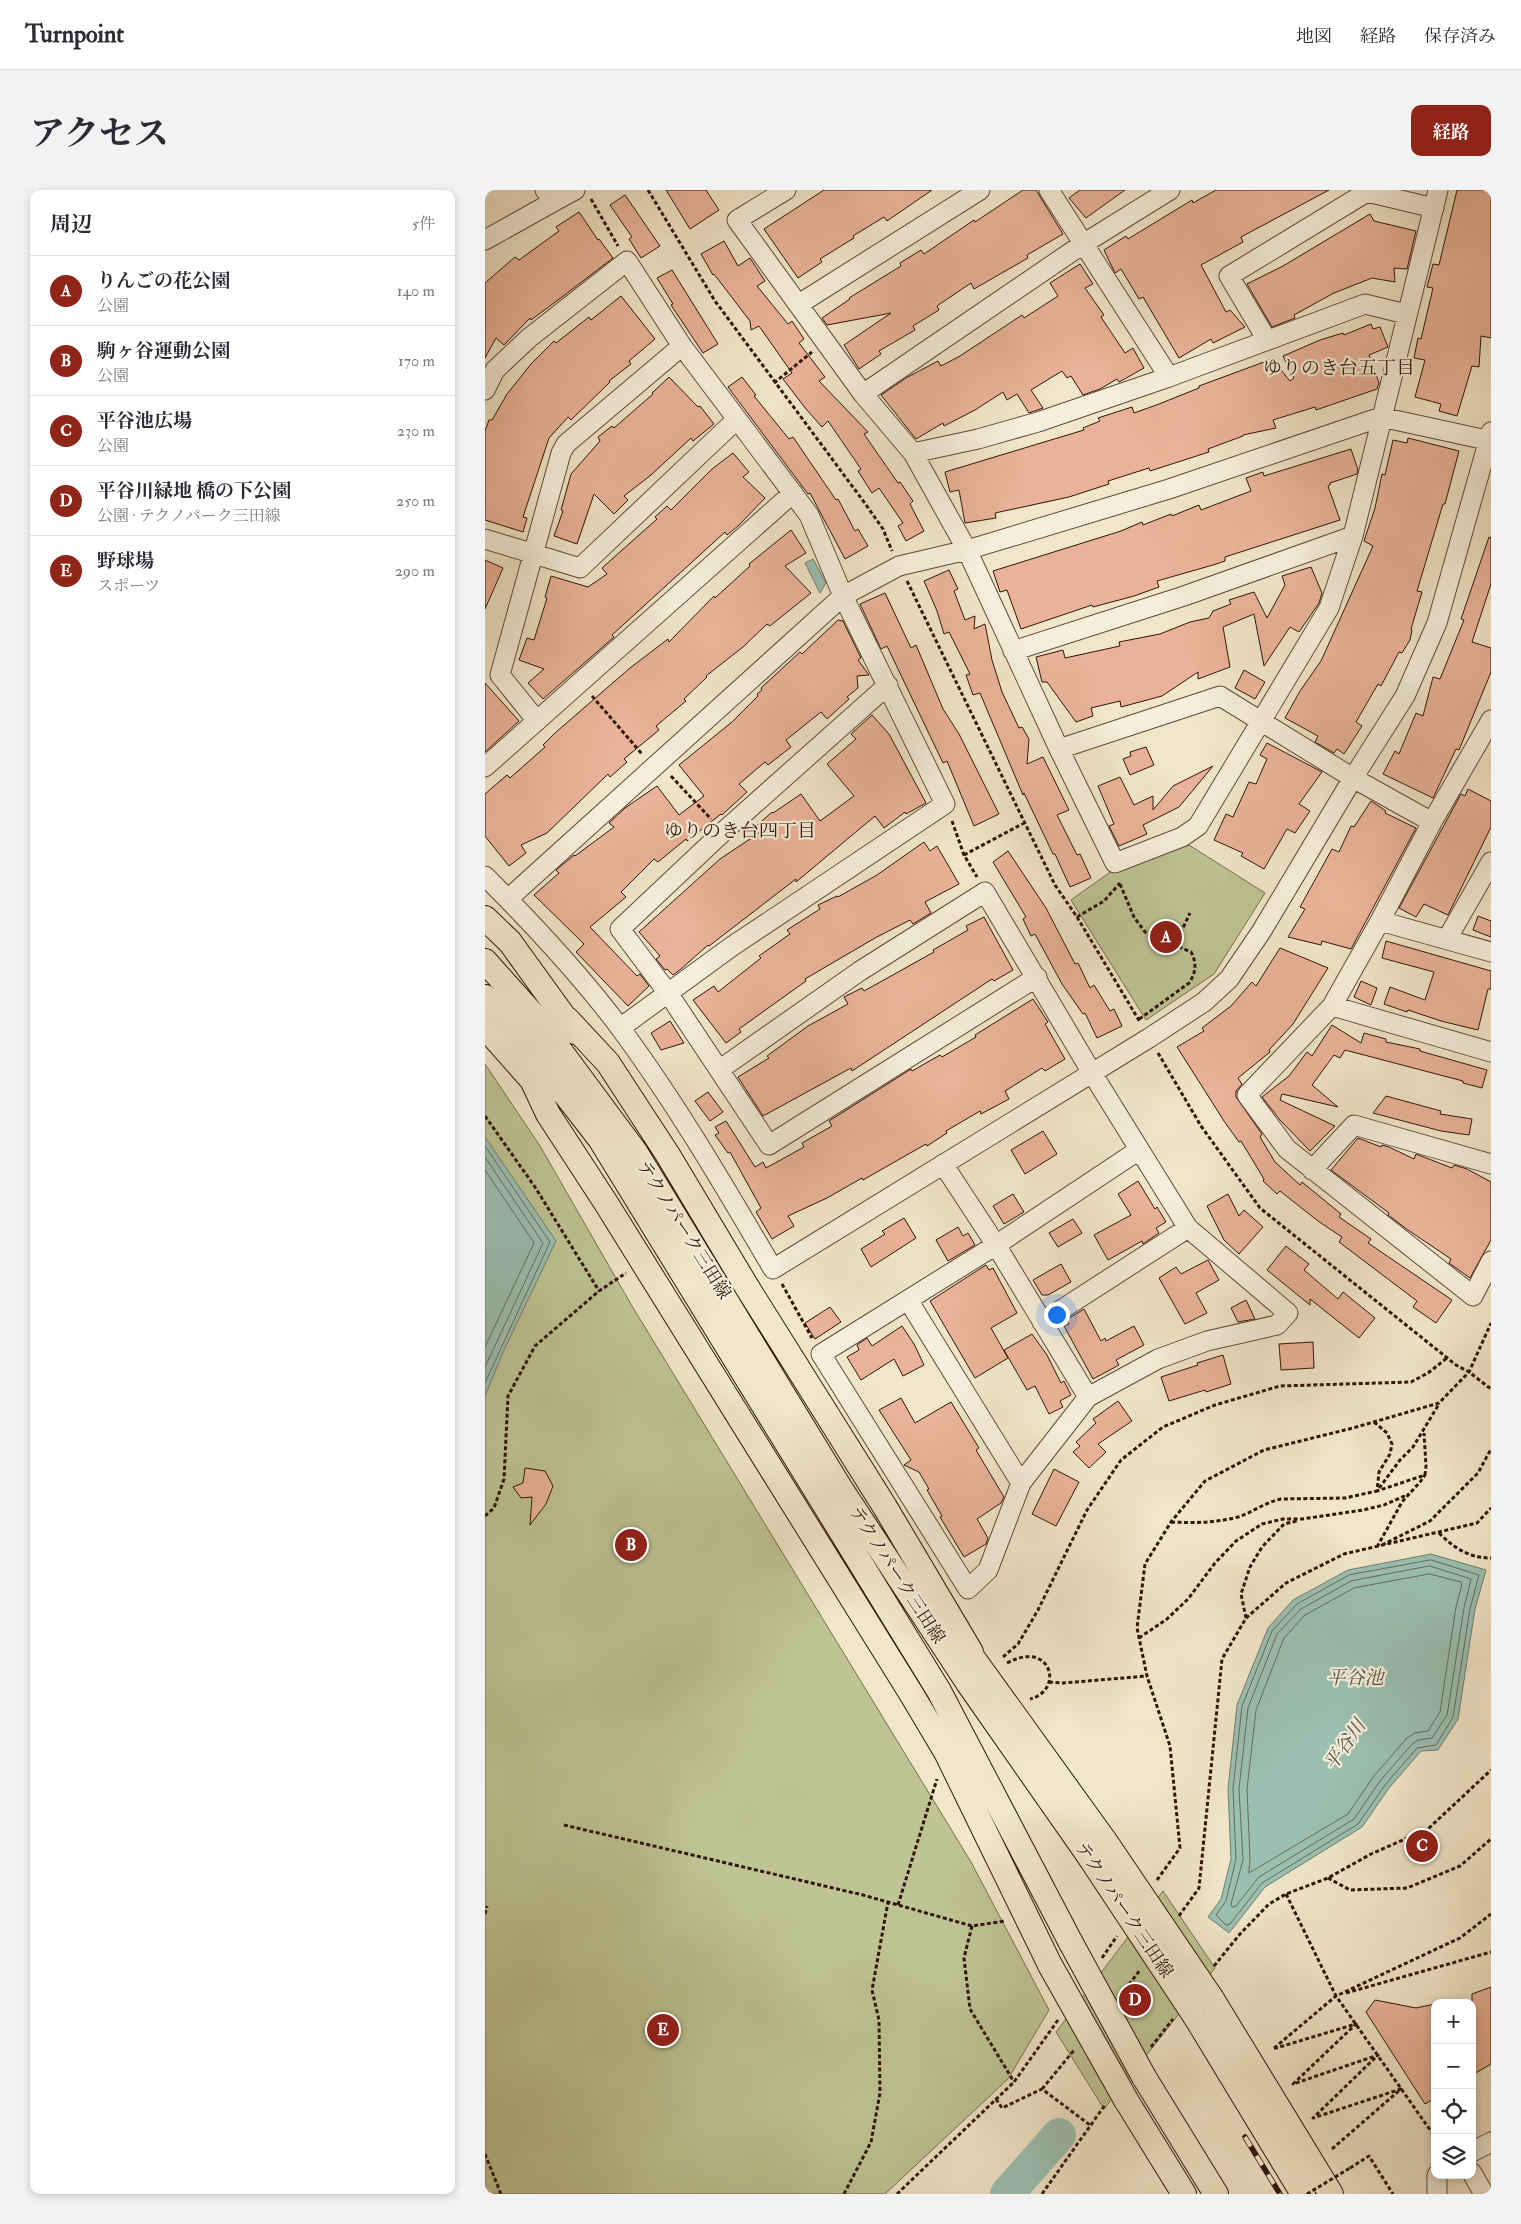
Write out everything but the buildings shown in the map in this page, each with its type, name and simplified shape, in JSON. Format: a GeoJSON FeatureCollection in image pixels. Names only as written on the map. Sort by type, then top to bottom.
{"type":"FeatureCollection","features":[{"type":"Feature","properties":{"kind":"main road"},"geometry":{"type":"LineString","coordinates":[[485,918],[510,942],[567,1019],[622,1106],[636,1153]]}},
{"type":"Feature","properties":{"kind":"main road","name":"テクノパーク三田線"},"geometry":{"type":"LineString","coordinates":[[485,961],[536,1018],[636,1153],[831,1494],[939,1691],[1071,1943],[1144,2077],[1216,2194]]}},
{"type":"Feature","properties":{"kind":"main road","name":"テクノパーク三田線"},"geometry":{"type":"LineString","coordinates":[[485,997],[517,1032],[600,1139],[650,1220],[831,1494],[968,1683],[1098,1850],[1184,2017],[1303,2194]]}},
{"type":"Feature","properties":{"kind":"main road"},"geometry":{"type":"LineString","coordinates":[[567,1019],[608,1063],[668,1155],[747,1287],[885,1508],[971,1652],[1098,1850],[1212,1999],[1331,2194]]}},
{"type":"Feature","properties":{"kind":"main road"},"geometry":{"type":"LineString","coordinates":[[485,1027],[532,1080],[617,1193],[650,1220]]}},
{"type":"Feature","properties":{"kind":"main road"},"geometry":{"type":"LineString","coordinates":[[532,1080],[548,1114],[946,1752],[1117,2101],[1184,2194]]}},
{"type":"Feature","properties":{"kind":"main road"},"geometry":{"type":"LineString","coordinates":[[831,1494],[872,1514],[945,1620],[971,1652]]}},
{"type":"Feature","properties":{"kind":"main road"},"geometry":{"type":"LineString","coordinates":[[831,1494],[912,1695]]}},
{"type":"Feature","properties":{"kind":"street"},"geometry":{"type":"LineString","coordinates":[[786,190],[737,220],[863,394],[913,452],[967,550],[1059,749],[1115,863],[1182,838],[1198,826],[1329,608],[1353,536],[1406,314],[1436,199],[1367,192],[1229,276],[1267,340]]}},
{"type":"Feature","properties":{"kind":"street"},"geometry":{"type":"LineString","coordinates":[[799,304],[980,190]]}},
{"type":"Feature","properties":{"kind":"street"},"geometry":{"type":"LineString","coordinates":[[1049,190],[1169,377]]}},
{"type":"Feature","properties":{"kind":"street"},"geometry":{"type":"LineString","coordinates":[[863,394],[1083,244],[1170,190]]}},
{"type":"Feature","properties":{"kind":"street"},"geometry":{"type":"LineString","coordinates":[[485,240],[549,196],[583,194]]}},
{"type":"Feature","properties":{"kind":"street"},"geometry":{"type":"LineString","coordinates":[[485,390],[495,370],[529,338],[627,261],[682,346],[809,515],[843,596],[945,804],[768,921],[620,1028]]}},
{"type":"Feature","properties":{"kind":"street"},"geometry":{"type":"LineString","coordinates":[[913,452],[977,439],[1038,422],[1169,377],[1365,304],[1406,314]]}},
{"type":"Feature","properties":{"kind":"street"},"geometry":{"type":"LineString","coordinates":[[537,721],[500,675],[561,453],[566,444],[682,346]]}},
{"type":"Feature","properties":{"kind":"street"},"geometry":{"type":"LineString","coordinates":[[485,876],[565,960],[620,1028],[673,1105],[773,1269],[1149,1038],[1204,1002],[1229,979],[1261,932],[1353,778],[1405,696],[1437,623],[1490,438],[1381,417],[1169,489],[967,550],[899,566],[843,596],[508,899]]}},
{"type":"Feature","properties":{"kind":"street"},"geometry":{"type":"LineString","coordinates":[[485,539],[580,568],[737,419]]}},
{"type":"Feature","properties":{"kind":"street"},"geometry":{"type":"LineString","coordinates":[[485,767],[793,493]]}},
{"type":"Feature","properties":{"kind":"street"},"geometry":{"type":"LineString","coordinates":[[1013,651],[1184,596],[1353,536]]}},
{"type":"Feature","properties":{"kind":"street"},"geometry":{"type":"LineString","coordinates":[[888,686],[724,831],[620,929],[668,993],[769,1145],[1037,977]]}},
{"type":"Feature","properties":{"kind":"street"},"geometry":{"type":"LineString","coordinates":[[1059,749],[1220,696],[1353,778],[1432,822]]}},
{"type":"Feature","properties":{"kind":"street"},"geometry":{"type":"LineString","coordinates":[[1491,720],[1432,822],[1332,1006],[1247,1095],[1287,1149],[1473,1296],[1491,1261]]}},
{"type":"Feature","properties":{"kind":"street"},"geometry":{"type":"LineString","coordinates":[[1447,939],[1491,862]]}},
{"type":"Feature","properties":{"kind":"street"},"geometry":{"type":"LineString","coordinates":[[719,1070],[860,971],[985,892],[1037,977],[1092,1073],[1188,1228],[1288,1314],[1277,1325],[1207,1341],[1159,1360],[1088,1398],[1021,1483],[988,1570],[968,1589],[821,1354],[996,1245],[1139,1150]]}},
{"type":"Feature","properties":{"kind":"street"},"geometry":{"type":"LineString","coordinates":[[1380,920],[1491,952]]}},
{"type":"Feature","properties":{"kind":"street"},"geometry":{"type":"LineString","coordinates":[[1332,1006],[1491,1052]]}},
{"type":"Feature","properties":{"kind":"street"},"geometry":{"type":"LineString","coordinates":[[1312,1170],[1354,1125],[1491,1164]]}},
{"type":"Feature","properties":{"kind":"street"},"geometry":{"type":"LineString","coordinates":[[943,1164],[996,1245],[1088,1398]]}},
{"type":"Feature","properties":{"kind":"street"},"geometry":{"type":"LineString","coordinates":[[1042,1322],[1188,1228]]}},
{"type":"Feature","properties":{"kind":"street"},"geometry":{"type":"LineString","coordinates":[[908,1300],[1021,1483]]}},
{"type":"Feature","properties":{"kind":"street"},"geometry":{"type":"LineString","coordinates":[[1476,2150],[1491,2142]]}},
{"type":"Feature","properties":{"kind":"street"},"geometry":{"type":"LineString","coordinates":[[1437,2179],[1437,2194]]}},
{"type":"Feature","properties":{"kind":"street"},"geometry":{"type":"LineString","coordinates":[[1476,2179],[1484,2194]]}},
{"type":"Feature","properties":{"kind":"path"},"geometry":{"type":"LineString","coordinates":[[648,190],[715,301],[883,530],[1055,885],[1077,916],[1201,1126],[1260,1208],[1447,1358],[1491,1389]]}},
{"type":"Feature","properties":{"kind":"path"},"geometry":{"type":"LineString","coordinates":[[583,194],[627,261]]}},
{"type":"Feature","properties":{"kind":"path"},"geometry":{"type":"LineString","coordinates":[[774,383],[824,342]]}},
{"type":"Feature","properties":{"kind":"path"},"geometry":{"type":"LineString","coordinates":[[580,682],[656,765],[724,831]]}},
{"type":"Feature","properties":{"kind":"path"},"geometry":{"type":"LineString","coordinates":[[945,804],[963,855],[985,892]]}},
{"type":"Feature","properties":{"kind":"path"},"geometry":{"type":"LineString","coordinates":[[963,855],[1024,823]]}},
{"type":"Feature","properties":{"kind":"path"},"geometry":{"type":"LineString","coordinates":[[1115,863],[1120,884],[1134,918],[1145,932],[1191,952],[1194,957],[1194,976],[1189,983],[1138,1020]]}},
{"type":"Feature","properties":{"kind":"path"},"geometry":{"type":"LineString","coordinates":[[1077,916],[1104,901],[1120,884]]}},
{"type":"Feature","properties":{"kind":"path"},"geometry":{"type":"LineString","coordinates":[[1175,945],[1190,913]]}},
{"type":"Feature","properties":{"kind":"path"},"geometry":{"type":"LineString","coordinates":[[485,1116],[535,1187],[599,1291]]}},
{"type":"Feature","properties":{"kind":"path"},"geometry":{"type":"LineString","coordinates":[[485,1516],[494,1508],[504,1479],[508,1396],[535,1346],[599,1291],[642,1263]]}},
{"type":"Feature","properties":{"kind":"path"},"geometry":{"type":"LineString","coordinates":[[773,1269],[821,1354]]}},
{"type":"Feature","properties":{"kind":"path"},"geometry":{"type":"LineString","coordinates":[[1377,1491],[1424,1430],[1439,1403],[1469,1372],[1491,1323]]}},
{"type":"Feature","properties":{"kind":"path"},"geometry":{"type":"LineString","coordinates":[[1003,1657],[1018,1644],[1033,1619],[1087,1510],[1121,1460],[1163,1427],[1215,1405],[1280,1386],[1411,1382],[1428,1373],[1447,1358]]}},
{"type":"Feature","properties":{"kind":"path"},"geometry":{"type":"LineString","coordinates":[[1151,1888],[1180,1848],[1170,1746],[1147,1676],[1137,1628],[1145,1564],[1171,1522],[1205,1482],[1264,1450],[1439,1403]]}},
{"type":"Feature","properties":{"kind":"path"},"geometry":{"type":"LineString","coordinates":[[1374,1422],[1387,1433],[1391,1444],[1390,1454],[1379,1472],[1377,1491]]}},
{"type":"Feature","properties":{"kind":"path"},"geometry":{"type":"LineString","coordinates":[[1377,1548],[1402,1502],[1425,1475],[1424,1430]]}},
{"type":"Feature","properties":{"kind":"path"},"geometry":{"type":"LineString","coordinates":[[1377,1548],[1430,1521],[1477,1472],[1491,1450]]}},
{"type":"Feature","properties":{"kind":"path"},"geometry":{"type":"LineString","coordinates":[[1171,1522],[1201,1524],[1238,1517],[1271,1501],[1281,1499],[1345,1498],[1377,1491],[1425,1475]]}},
{"type":"Feature","properties":{"kind":"path"},"geometry":{"type":"LineString","coordinates":[[1246,1618],[1241,1594],[1250,1567],[1258,1554],[1284,1524],[1302,1519],[1370,1509],[1409,1494]]}},
{"type":"Feature","properties":{"kind":"path"},"geometry":{"type":"LineString","coordinates":[[1178,1919],[1199,1888],[1222,1659],[1246,1618],[1286,1583],[1344,1554],[1377,1548],[1477,1523],[1491,1508]]}},
{"type":"Feature","properties":{"kind":"path"},"geometry":{"type":"LineString","coordinates":[[1139,1638],[1167,1619],[1188,1599],[1215,1563],[1236,1541],[1262,1524],[1283,1519],[1302,1519]]}},
{"type":"Feature","properties":{"kind":"path"},"geometry":{"type":"LineString","coordinates":[[1439,1533],[1449,1544],[1466,1554],[1491,1558]]}},
{"type":"Feature","properties":{"kind":"path"},"geometry":{"type":"LineString","coordinates":[[1007,1663],[1024,1656],[1038,1657],[1047,1668],[1049,1682],[1043,1692],[1030,1699]]}},
{"type":"Feature","properties":{"kind":"path"},"geometry":{"type":"LineString","coordinates":[[1049,1682],[1063,1683],[1147,1676]]}},
{"type":"Feature","properties":{"kind":"path"},"geometry":{"type":"LineString","coordinates":[[898,1905],[946,1752]]}},
{"type":"Feature","properties":{"kind":"path"},"geometry":{"type":"LineString","coordinates":[[1210,1972],[1240,1934],[1269,1904],[1287,1894],[1328,1878],[1371,1854],[1429,1829],[1491,1770]]}},
{"type":"Feature","properties":{"kind":"path"},"geometry":{"type":"LineString","coordinates":[[563,1825],[888,1902],[973,1926],[1027,1917]]}},
{"type":"Feature","properties":{"kind":"path"},"geometry":{"type":"LineString","coordinates":[[1328,1878],[1350,1890],[1407,1888],[1460,1866],[1491,1839]]}},
{"type":"Feature","properties":{"kind":"path"},"geometry":{"type":"LineString","coordinates":[[1287,1894],[1336,1996],[1433,2134]]}},
{"type":"Feature","properties":{"kind":"path"},"geometry":{"type":"LineString","coordinates":[[844,2194],[871,2142],[880,2092],[879,2020],[873,1990],[888,1902]]}},
{"type":"Feature","properties":{"kind":"path"},"geometry":{"type":"LineString","coordinates":[[485,1914],[487,1906]]}},
{"type":"Feature","properties":{"kind":"path"},"geometry":{"type":"LineString","coordinates":[[1356,2024],[1273,2049],[1336,1996],[1460,1938],[1491,1914]]}},
{"type":"Feature","properties":{"kind":"path"},"geometry":{"type":"LineString","coordinates":[[973,1926],[964,1958],[970,2009],[1014,2082]]}},
{"type":"Feature","properties":{"kind":"path"},"geometry":{"type":"LineString","coordinates":[[1100,1961],[1123,1929]]}},
{"type":"Feature","properties":{"kind":"path"},"geometry":{"type":"LineString","coordinates":[[1336,1996],[1491,1952]]}},
{"type":"Feature","properties":{"kind":"path"},"geometry":{"type":"LineString","coordinates":[[1116,2001],[1145,1964]]}},
{"type":"Feature","properties":{"kind":"path"},"geometry":{"type":"LineString","coordinates":[[1150,2048],[1184,2017]]}},
{"type":"Feature","properties":{"kind":"path"},"geometry":{"type":"LineString","coordinates":[[897,2194],[1014,2082],[1060,2018]]}},
{"type":"Feature","properties":{"kind":"path"},"geometry":{"type":"LineString","coordinates":[[1356,2024],[1293,2084],[1377,2055]]}},
{"type":"Feature","properties":{"kind":"path"},"geometry":{"type":"LineString","coordinates":[[996,2099],[1002,2108],[1042,2089],[1079,2045]]}},
{"type":"Feature","properties":{"kind":"path"},"geometry":{"type":"LineString","coordinates":[[1377,2055],[1313,2118],[1401,2089]]}},
{"type":"Feature","properties":{"kind":"path"},"geometry":{"type":"LineString","coordinates":[[1042,2089],[1090,2125]]}},
{"type":"Feature","properties":{"kind":"path"},"geometry":{"type":"LineString","coordinates":[[1332,2149],[1401,2089]]}},
{"type":"Feature","properties":{"kind":"path"},"geometry":{"type":"LineString","coordinates":[[1042,2194],[1090,2125],[1117,2101]]}},
{"type":"Feature","properties":{"kind":"path"},"geometry":{"type":"LineString","coordinates":[[485,2154],[501,2194]]}},
{"type":"Feature","properties":{"kind":"path"},"geometry":{"type":"LineString","coordinates":[[1307,2194],[1369,2156],[1393,2194]]}},
{"type":"Feature","properties":{"kind":"shaded area"},"geometry":{"type":"Polygon","coordinates":[[[1189,845],[1265,893],[1214,974],[1146,1020],[1071,900],[1116,868],[1189,845]]]}},
{"type":"Feature","properties":{"kind":"shaded area"},"geometry":{"type":"Polygon","coordinates":[[[485,1064],[540,1146],[632,1306],[971,1862],[1049,2010],[1008,2079],[885,2194],[485,2194],[485,1064]]]}},
{"type":"Feature","properties":{"kind":"shaded area"},"geometry":{"type":"Polygon","coordinates":[[[1163,1891],[1215,1968],[1104,2109],[1056,2032],[1163,1891]]]}},
{"type":"Feature","properties":{"kind":"water"},"geometry":{"type":"Polygon","coordinates":[[[813,559],[826,583],[820,593],[805,563],[813,559]]]}},
{"type":"Feature","properties":{"kind":"water"},"geometry":{"type":"Polygon","coordinates":[[[485,1137],[556,1241],[503,1352],[485,1396],[485,1137]]]}},
{"type":"Feature","properties":{"kind":"water","name":"平谷池"},"geometry":{"type":"Polygon","coordinates":[[[1431,1554],[1486,1570],[1475,1609],[1458,1719],[1438,1750],[1421,1751],[1389,1788],[1362,1827],[1265,1887],[1229,1933],[1208,1917],[1221,1899],[1231,1859],[1228,1789],[1237,1705],[1268,1628],[1293,1600],[1348,1570],[1431,1554]]]}},
{"type":"Feature","properties":{"kind":"waterway","name":"平谷川"},"geometry":{"type":"LineString","coordinates":[[1007,2194],[1059,2135]]}},
{"type":"Feature","properties":{"kind":"railway"},"geometry":{"type":"LineString","coordinates":[[1245,2137],[1280,2194]]}},
{"type":"Feature","properties":{"kind":"place","name":"りんごの花公園"},"geometry":{"type":"Point","coordinates":[1166,937]}},
{"type":"Feature","properties":{"kind":"place","name":"駒ヶ谷運動公園"},"geometry":{"type":"Point","coordinates":[631,1545]}},
{"type":"Feature","properties":{"kind":"place","name":"平谷池広場"},"geometry":{"type":"Point","coordinates":[1422,1846]}},
{"type":"Feature","properties":{"kind":"place","name":"平谷川緑地 橋の下公園"},"geometry":{"type":"Point","coordinates":[1135,2000]}},
{"type":"Feature","properties":{"kind":"place","name":"野球場"},"geometry":{"type":"Point","coordinates":[663,2030]}},
{"type":"Feature","properties":{"kind":"district","name":"ゆりのき台五丁目"},"geometry":{"type":"Point","coordinates":[1339,368]}},
{"type":"Feature","properties":{"kind":"district","name":"ゆりのき台四丁目"},"geometry":{"type":"Point","coordinates":[740,831]}}]}
